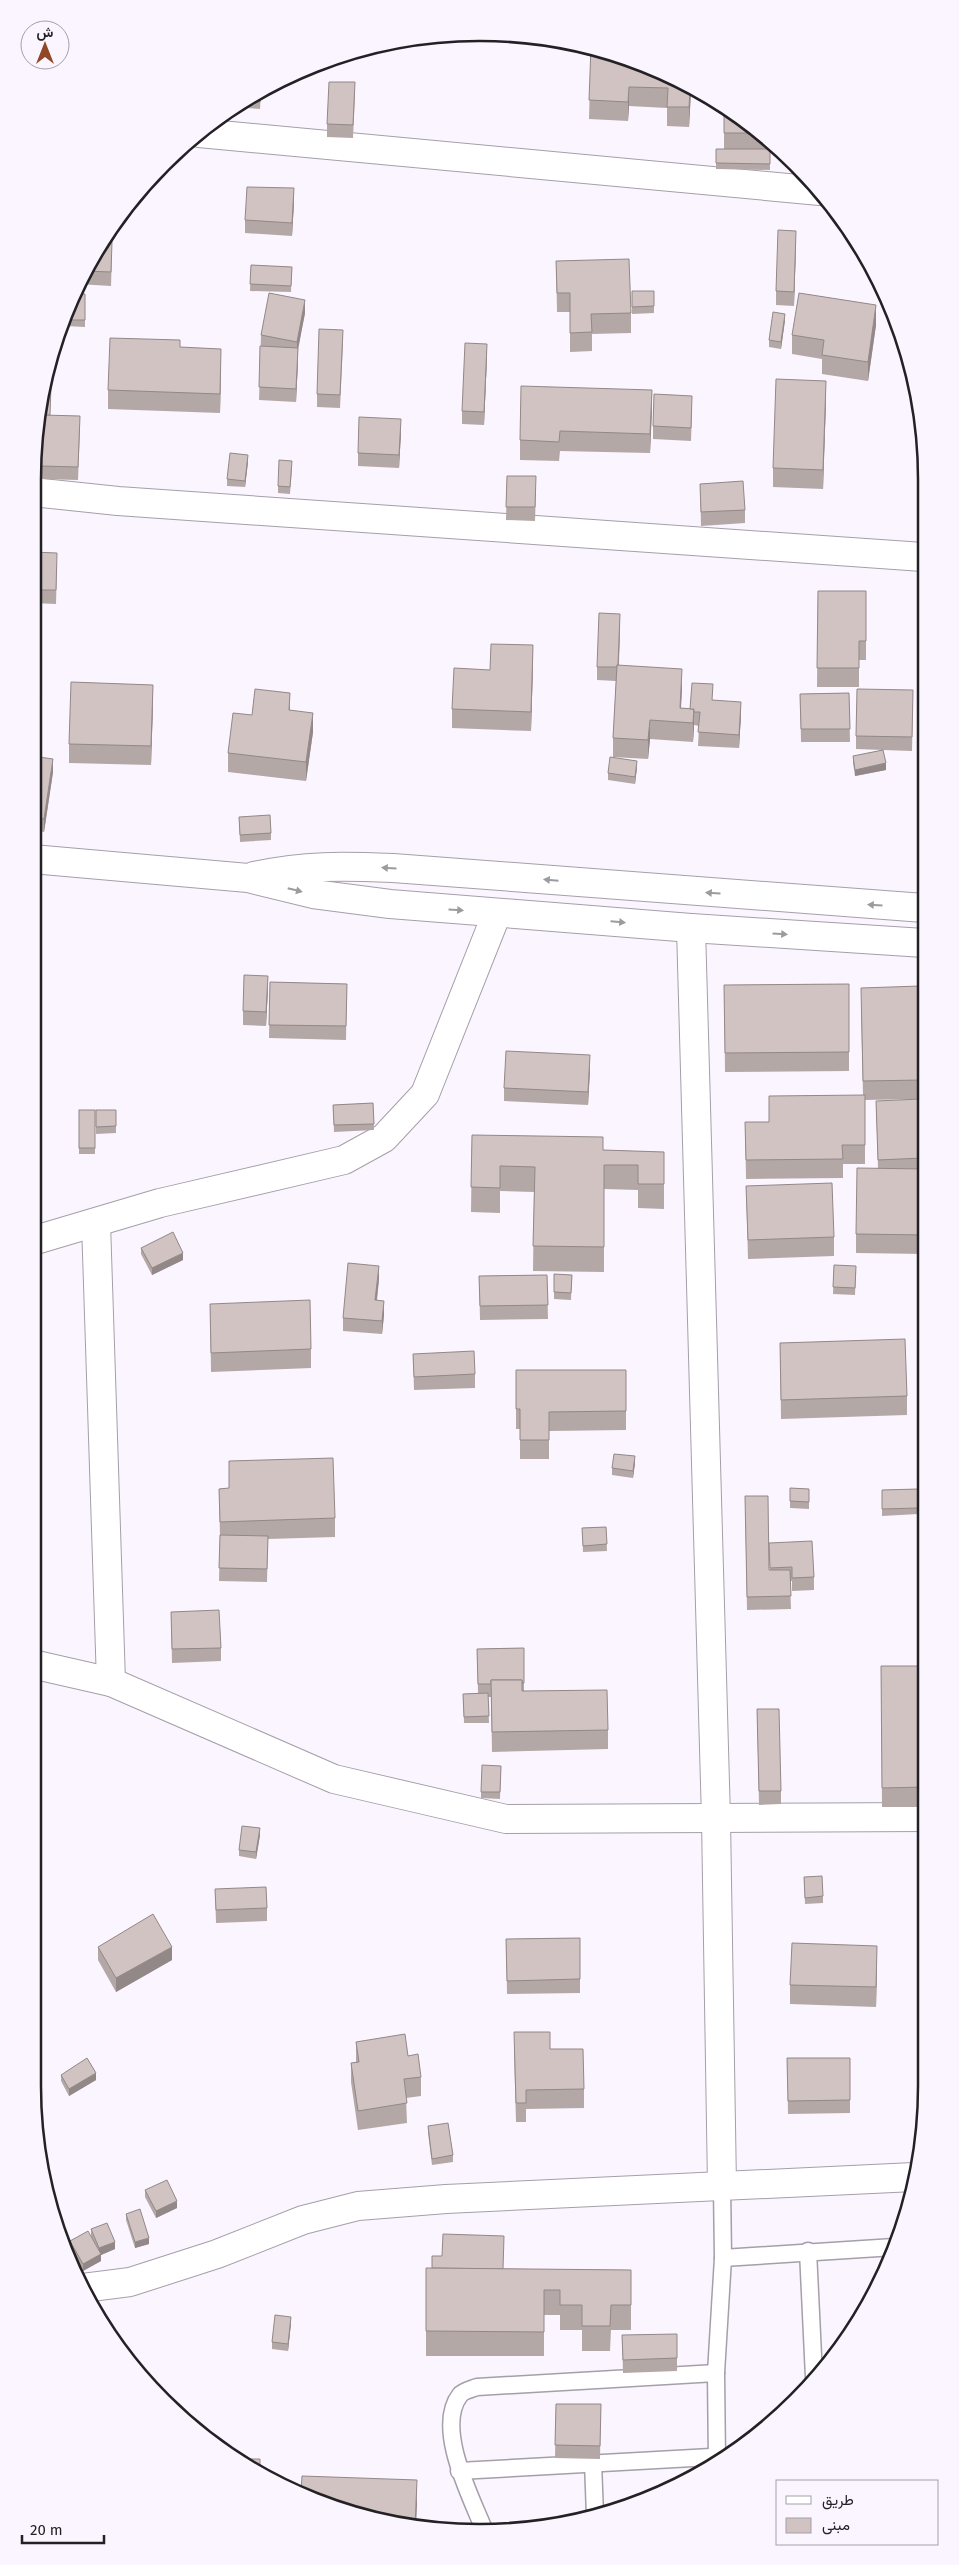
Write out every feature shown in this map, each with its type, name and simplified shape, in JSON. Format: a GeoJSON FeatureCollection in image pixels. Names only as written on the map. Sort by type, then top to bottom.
{"type":"FeatureCollection","features":[{"type":"Feature","properties":{"kind":"street"},"geometry":{"type":"LineString","coordinates":[[210,134],[808,190]]}},
{"type":"Feature","properties":{"kind":"street"},"geometry":{"type":"LineString","coordinates":[[41,493],[118,501],[918,557]]}},
{"type":"Feature","properties":{"kind":"street"},"geometry":{"type":"LineString","coordinates":[[41,860],[248,878],[313,894],[352,900],[691,928],[918,943]]}},
{"type":"Feature","properties":{"kind":"street"},"geometry":{"type":"LineString","coordinates":[[248,878],[288,869],[327,865],[393,868],[918,908]]}},
{"type":"Feature","properties":{"kind":"street"},"geometry":{"type":"LineString","coordinates":[[41,1238],[160,1203],[344,1160],[384,1138],[425,1094],[497,913]]}},
{"type":"Feature","properties":{"kind":"street"},"geometry":{"type":"LineString","coordinates":[[691,928],[716,1819],[722,2186]]}},
{"type":"Feature","properties":{"kind":"street"},"geometry":{"type":"LineString","coordinates":[[96,1222],[111,1682]]}},
{"type":"Feature","properties":{"kind":"street"},"geometry":{"type":"LineString","coordinates":[[41,1666],[111,1682],[334,1779],[506,1819],[918,1818]]}},
{"type":"Feature","properties":{"kind":"street"},"geometry":{"type":"LineString","coordinates":[[90,2287],[130,2282],[217,2254],[303,2220],[358,2206],[446,2199],[908,2177]]}},
{"type":"Feature","properties":{"kind":"lane"},"geometry":{"type":"LineString","coordinates":[[721,2452],[716,2373],[724,2258],[722,2186]]}},
{"type":"Feature","properties":{"kind":"lane"},"geometry":{"type":"LineString","coordinates":[[724,2258],[886,2247]]}},
{"type":"Feature","properties":{"kind":"lane"},"geometry":{"type":"LineString","coordinates":[[808,2251],[814,2368]]}},
{"type":"Feature","properties":{"kind":"lane"},"geometry":{"type":"LineString","coordinates":[[482,2524],[460,2471],[452,2430],[453,2409],[461,2394],[477,2387],[716,2373]]}},
{"type":"Feature","properties":{"kind":"lane"},"geometry":{"type":"LineString","coordinates":[[460,2471],[708,2460]]}},
{"type":"Feature","properties":{"kind":"lane"},"geometry":{"type":"LineString","coordinates":[[593,2464],[595,2508]]}},
{"type":"Feature","properties":{"kind":"building"},"geometry":{"type":"Polygon","coordinates":[[[591,56],[647,75],[690,95],[689,107],[667,107],[668,88],[629,87],[628,102],[589,100],[591,56]]]}},
{"type":"Feature","properties":{"kind":"building"},"geometry":{"type":"Polygon","coordinates":[[[329,82],[355,82],[353,125],[327,124],[329,82]]]}},
{"type":"Feature","properties":{"kind":"building"},"geometry":{"type":"Polygon","coordinates":[[[724,116],[747,133],[724,133],[724,116]]]}},
{"type":"Feature","properties":{"kind":"building"},"geometry":{"type":"Polygon","coordinates":[[[716,149],[767,149],[770,152],[770,164],[716,163],[716,149]]]}},
{"type":"Feature","properties":{"kind":"building"},"geometry":{"type":"Polygon","coordinates":[[[247,187],[294,188],[292,223],[245,220],[247,187]]]}},
{"type":"Feature","properties":{"kind":"building"},"geometry":{"type":"Polygon","coordinates":[[[778,230],[796,231],[794,292],[776,291],[778,230]]]}},
{"type":"Feature","properties":{"kind":"building"},"geometry":{"type":"Polygon","coordinates":[[[112,242],[111,272],[94,271],[112,242]]]}},
{"type":"Feature","properties":{"kind":"building"},"geometry":{"type":"Polygon","coordinates":[[[629,259],[631,313],[591,314],[592,332],[570,333],[570,293],[557,293],[556,261],[629,259]]]}},
{"type":"Feature","properties":{"kind":"building"},"geometry":{"type":"Polygon","coordinates":[[[251,265],[292,267],[291,286],[250,284],[251,265]]]}},
{"type":"Feature","properties":{"kind":"building"},"geometry":{"type":"Polygon","coordinates":[[[632,291],[654,291],[654,306],[632,307],[632,291]]]}},
{"type":"Feature","properties":{"kind":"building"},"geometry":{"type":"Polygon","coordinates":[[[269,293],[305,300],[297,342],[261,335],[269,293]]]}},
{"type":"Feature","properties":{"kind":"building"},"geometry":{"type":"Polygon","coordinates":[[[799,293],[876,305],[868,362],[822,355],[824,340],[792,335],[799,293]]]}},
{"type":"Feature","properties":{"kind":"building"},"geometry":{"type":"Polygon","coordinates":[[[83,294],[85,294],[85,320],[72,320],[83,294]]]}},
{"type":"Feature","properties":{"kind":"building"},"geometry":{"type":"Polygon","coordinates":[[[773,312],[785,314],[781,342],[769,340],[773,312]]]}},
{"type":"Feature","properties":{"kind":"building"},"geometry":{"type":"Polygon","coordinates":[[[319,329],[343,330],[340,395],[317,394],[319,329]]]}},
{"type":"Feature","properties":{"kind":"building"},"geometry":{"type":"Polygon","coordinates":[[[110,338],[180,340],[180,347],[221,349],[220,394],[108,390],[110,338]]]}},
{"type":"Feature","properties":{"kind":"building"},"geometry":{"type":"Polygon","coordinates":[[[465,343],[487,344],[484,412],[462,411],[465,343]]]}},
{"type":"Feature","properties":{"kind":"building"},"geometry":{"type":"Polygon","coordinates":[[[260,346],[298,348],[296,389],[259,387],[260,346]]]}},
{"type":"Feature","properties":{"kind":"building"},"geometry":{"type":"Polygon","coordinates":[[[776,379],[826,381],[823,470],[773,468],[776,379]]]}},
{"type":"Feature","properties":{"kind":"building"},"geometry":{"type":"Polygon","coordinates":[[[521,386],[652,390],[650,434],[560,431],[559,442],[520,440],[521,386]]]}},
{"type":"Feature","properties":{"kind":"building"},"geometry":{"type":"Polygon","coordinates":[[[51,390],[50,415],[46,415],[51,390]]]}},
{"type":"Feature","properties":{"kind":"building"},"geometry":{"type":"Polygon","coordinates":[[[654,394],[692,396],[691,428],[653,426],[654,394]]]}},
{"type":"Feature","properties":{"kind":"building"},"geometry":{"type":"Polygon","coordinates":[[[46,415],[80,416],[78,467],[41,466],[46,415]]]}},
{"type":"Feature","properties":{"kind":"building"},"geometry":{"type":"Polygon","coordinates":[[[359,417],[401,419],[399,455],[358,453],[359,417]]]}},
{"type":"Feature","properties":{"kind":"building"},"geometry":{"type":"Polygon","coordinates":[[[230,453],[248,455],[245,481],[227,479],[230,453]]]}},
{"type":"Feature","properties":{"kind":"building"},"geometry":{"type":"Polygon","coordinates":[[[279,460],[292,461],[290,487],[278,486],[279,460]]]}},
{"type":"Feature","properties":{"kind":"building"},"geometry":{"type":"Polygon","coordinates":[[[507,476],[536,476],[535,507],[506,507],[507,476]]]}},
{"type":"Feature","properties":{"kind":"building"},"geometry":{"type":"Polygon","coordinates":[[[743,481],[745,510],[701,512],[700,484],[743,481]]]}},
{"type":"Feature","properties":{"kind":"building"},"geometry":{"type":"Polygon","coordinates":[[[41,552],[57,553],[56,590],[41,590],[41,552]]]}},
{"type":"Feature","properties":{"kind":"building"},"geometry":{"type":"Polygon","coordinates":[[[818,591],[866,591],[866,641],[859,641],[859,668],[817,668],[818,591]]]}},
{"type":"Feature","properties":{"kind":"building"},"geometry":{"type":"Polygon","coordinates":[[[599,613],[620,614],[617,667],[597,667],[599,613]]]}},
{"type":"Feature","properties":{"kind":"building"},"geometry":{"type":"Polygon","coordinates":[[[491,644],[533,645],[531,712],[452,709],[454,668],[490,670],[491,644]]]}},
{"type":"Feature","properties":{"kind":"building"},"geometry":{"type":"Polygon","coordinates":[[[617,665],[682,669],[680,708],[694,709],[693,723],[650,720],[648,740],[613,738],[617,665]]]}},
{"type":"Feature","properties":{"kind":"building"},"geometry":{"type":"Polygon","coordinates":[[[71,682],[153,685],[151,746],[69,744],[71,682]]]}},
{"type":"Feature","properties":{"kind":"building"},"geometry":{"type":"Polygon","coordinates":[[[692,683],[713,684],[712,700],[741,702],[739,735],[698,732],[700,712],[694,712],[694,709],[690,709],[692,683]]]}},
{"type":"Feature","properties":{"kind":"building"},"geometry":{"type":"Polygon","coordinates":[[[255,689],[290,693],[289,710],[313,713],[306,762],[228,753],[233,713],[252,715],[255,689]]]}},
{"type":"Feature","properties":{"kind":"building"},"geometry":{"type":"Polygon","coordinates":[[[857,689],[913,690],[912,737],[856,736],[857,689]]]}},
{"type":"Feature","properties":{"kind":"building"},"geometry":{"type":"Polygon","coordinates":[[[849,693],[850,729],[801,729],[800,694],[849,693]]]}},
{"type":"Feature","properties":{"kind":"building"},"geometry":{"type":"Polygon","coordinates":[[[883,750],[886,763],[855,770],[853,756],[883,750]]]}},
{"type":"Feature","properties":{"kind":"building"},"geometry":{"type":"Polygon","coordinates":[[[41,757],[53,759],[44,819],[41,818],[41,757]]]}},
{"type":"Feature","properties":{"kind":"building"},"geometry":{"type":"Polygon","coordinates":[[[610,757],[637,761],[635,777],[608,773],[610,757]]]}},
{"type":"Feature","properties":{"kind":"building"},"geometry":{"type":"Polygon","coordinates":[[[270,815],[271,833],[240,835],[239,817],[270,815]]]}},
{"type":"Feature","properties":{"kind":"building"},"geometry":{"type":"Polygon","coordinates":[[[244,975],[268,976],[266,1012],[243,1011],[244,975]]]}},
{"type":"Feature","properties":{"kind":"building"},"geometry":{"type":"Polygon","coordinates":[[[270,982],[347,984],[346,1026],[269,1025],[270,982]]]}},
{"type":"Feature","properties":{"kind":"building"},"geometry":{"type":"Polygon","coordinates":[[[849,984],[849,1052],[725,1053],[724,985],[849,984]]]}},
{"type":"Feature","properties":{"kind":"building"},"geometry":{"type":"Polygon","coordinates":[[[918,986],[918,1080],[863,1081],[861,988],[918,986]]]}},
{"type":"Feature","properties":{"kind":"building"},"geometry":{"type":"Polygon","coordinates":[[[506,1051],[590,1055],[588,1092],[504,1088],[506,1051]]]}},
{"type":"Feature","properties":{"kind":"building"},"geometry":{"type":"Polygon","coordinates":[[[865,1095],[865,1145],[842,1145],[843,1159],[746,1160],[745,1122],[769,1122],[769,1096],[865,1095]]]}},
{"type":"Feature","properties":{"kind":"building"},"geometry":{"type":"Polygon","coordinates":[[[918,1099],[918,1158],[878,1160],[876,1101],[918,1099]]]}},
{"type":"Feature","properties":{"kind":"building"},"geometry":{"type":"Polygon","coordinates":[[[373,1103],[374,1124],[334,1125],[333,1105],[373,1103]]]}},
{"type":"Feature","properties":{"kind":"building"},"geometry":{"type":"Polygon","coordinates":[[[79,1110],[95,1110],[95,1148],[79,1148],[79,1110]]]}},
{"type":"Feature","properties":{"kind":"building"},"geometry":{"type":"Polygon","coordinates":[[[96,1110],[116,1110],[116,1126],[96,1127],[96,1110]]]}},
{"type":"Feature","properties":{"kind":"building"},"geometry":{"type":"Polygon","coordinates":[[[472,1135],[603,1137],[603,1150],[664,1152],[664,1184],[638,1184],[638,1165],[604,1165],[604,1247],[533,1246],[535,1167],[500,1166],[500,1188],[471,1187],[472,1135]]]}},
{"type":"Feature","properties":{"kind":"building"},"geometry":{"type":"Polygon","coordinates":[[[857,1168],[918,1169],[918,1235],[856,1234],[857,1168]]]}},
{"type":"Feature","properties":{"kind":"building"},"geometry":{"type":"Polygon","coordinates":[[[832,1183],[834,1237],[748,1240],[746,1186],[832,1183]]]}},
{"type":"Feature","properties":{"kind":"building"},"geometry":{"type":"Polygon","coordinates":[[[173,1232],[183,1253],[152,1268],[141,1248],[173,1232]]]}},
{"type":"Feature","properties":{"kind":"building"},"geometry":{"type":"Polygon","coordinates":[[[348,1263],[379,1266],[375,1300],[384,1301],[382,1321],[343,1318],[348,1263]]]}},
{"type":"Feature","properties":{"kind":"building"},"geometry":{"type":"Polygon","coordinates":[[[834,1265],[856,1266],[855,1288],[833,1287],[834,1265]]]}},
{"type":"Feature","properties":{"kind":"building"},"geometry":{"type":"Polygon","coordinates":[[[554,1274],[572,1275],[571,1293],[554,1292],[554,1274]]]}},
{"type":"Feature","properties":{"kind":"building"},"geometry":{"type":"Polygon","coordinates":[[[547,1275],[548,1305],[480,1306],[479,1276],[547,1275]]]}},
{"type":"Feature","properties":{"kind":"building"},"geometry":{"type":"Polygon","coordinates":[[[310,1300],[311,1349],[211,1353],[210,1304],[310,1300]]]}},
{"type":"Feature","properties":{"kind":"building"},"geometry":{"type":"Polygon","coordinates":[[[905,1339],[907,1396],[781,1400],[780,1343],[905,1339]]]}},
{"type":"Feature","properties":{"kind":"building"},"geometry":{"type":"Polygon","coordinates":[[[474,1351],[475,1374],[414,1377],[413,1354],[474,1351]]]}},
{"type":"Feature","properties":{"kind":"building"},"geometry":{"type":"Polygon","coordinates":[[[516,1370],[626,1370],[626,1411],[549,1412],[549,1440],[520,1440],[520,1409],[516,1409],[516,1370]]]}},
{"type":"Feature","properties":{"kind":"building"},"geometry":{"type":"Polygon","coordinates":[[[614,1454],[635,1456],[633,1471],[612,1468],[614,1454]]]}},
{"type":"Feature","properties":{"kind":"building"},"geometry":{"type":"Polygon","coordinates":[[[333,1458],[335,1518],[220,1522],[219,1489],[229,1488],[229,1461],[333,1458]]]}},
{"type":"Feature","properties":{"kind":"building"},"geometry":{"type":"Polygon","coordinates":[[[790,1488],[809,1489],[809,1502],[790,1501],[790,1488]]]}},
{"type":"Feature","properties":{"kind":"building"},"geometry":{"type":"Polygon","coordinates":[[[918,1489],[918,1508],[882,1509],[882,1490],[918,1489]]]}},
{"type":"Feature","properties":{"kind":"building"},"geometry":{"type":"Polygon","coordinates":[[[745,1496],[768,1496],[769,1570],[790,1570],[791,1596],[747,1597],[745,1496]]]}},
{"type":"Feature","properties":{"kind":"building"},"geometry":{"type":"Polygon","coordinates":[[[606,1527],[607,1544],[583,1546],[582,1528],[606,1527]]]}},
{"type":"Feature","properties":{"kind":"building"},"geometry":{"type":"Polygon","coordinates":[[[220,1535],[268,1536],[267,1569],[219,1568],[220,1535]]]}},
{"type":"Feature","properties":{"kind":"building"},"geometry":{"type":"Polygon","coordinates":[[[812,1541],[814,1577],[792,1578],[792,1567],[770,1568],[769,1543],[812,1541]]]}},
{"type":"Feature","properties":{"kind":"building"},"geometry":{"type":"Polygon","coordinates":[[[219,1610],[221,1648],[172,1649],[171,1612],[219,1610]]]}},
{"type":"Feature","properties":{"kind":"building"},"geometry":{"type":"Polygon","coordinates":[[[524,1648],[524,1683],[522,1683],[522,1680],[491,1680],[491,1684],[478,1684],[477,1649],[524,1648]]]}},
{"type":"Feature","properties":{"kind":"building"},"geometry":{"type":"Polygon","coordinates":[[[881,1666],[918,1666],[918,1787],[882,1788],[881,1666]]]}},
{"type":"Feature","properties":{"kind":"building"},"geometry":{"type":"Polygon","coordinates":[[[491,1680],[522,1680],[522,1691],[607,1690],[608,1730],[492,1732],[491,1680]]]}},
{"type":"Feature","properties":{"kind":"building"},"geometry":{"type":"Polygon","coordinates":[[[488,1693],[489,1716],[464,1717],[463,1694],[488,1693]]]}},
{"type":"Feature","properties":{"kind":"building"},"geometry":{"type":"Polygon","coordinates":[[[757,1709],[779,1709],[781,1791],[759,1791],[757,1709]]]}},
{"type":"Feature","properties":{"kind":"building"},"geometry":{"type":"Polygon","coordinates":[[[482,1765],[501,1766],[500,1792],[481,1792],[482,1765]]]}},
{"type":"Feature","properties":{"kind":"building"},"geometry":{"type":"Polygon","coordinates":[[[242,1826],[260,1828],[256,1852],[239,1850],[242,1826]]]}},
{"type":"Feature","properties":{"kind":"building"},"geometry":{"type":"Polygon","coordinates":[[[822,1876],[823,1896],[805,1898],[804,1877],[822,1876]]]}},
{"type":"Feature","properties":{"kind":"building"},"geometry":{"type":"Polygon","coordinates":[[[266,1887],[267,1908],[216,1910],[215,1889],[266,1887]]]}},
{"type":"Feature","properties":{"kind":"building"},"geometry":{"type":"Polygon","coordinates":[[[153,1914],[172,1947],[116,1978],[98,1947],[153,1914]]]}},
{"type":"Feature","properties":{"kind":"building"},"geometry":{"type":"Polygon","coordinates":[[[580,1938],[580,1979],[507,1981],[506,1939],[580,1938]]]}},
{"type":"Feature","properties":{"kind":"building"},"geometry":{"type":"Polygon","coordinates":[[[792,1943],[877,1946],[876,1987],[790,1985],[792,1943]]]}},
{"type":"Feature","properties":{"kind":"building"},"geometry":{"type":"Polygon","coordinates":[[[514,2032],[550,2032],[550,2049],[583,2049],[584,2089],[526,2090],[526,2103],[516,2103],[514,2032]]]}},
{"type":"Feature","properties":{"kind":"building"},"geometry":{"type":"Polygon","coordinates":[[[405,2034],[408,2056],[418,2054],[421,2077],[404,2079],[407,2103],[358,2111],[351,2063],[359,2062],[356,2042],[405,2034]]]}},
{"type":"Feature","properties":{"kind":"building"},"geometry":{"type":"Polygon","coordinates":[[[87,2058],[96,2073],[69,2089],[61,2075],[87,2058]]]}},
{"type":"Feature","properties":{"kind":"building"},"geometry":{"type":"Polygon","coordinates":[[[787,2058],[850,2058],[850,2100],[788,2101],[787,2058]]]}},
{"type":"Feature","properties":{"kind":"building"},"geometry":{"type":"Polygon","coordinates":[[[448,2123],[453,2155],[432,2159],[428,2126],[448,2123]]]}},
{"type":"Feature","properties":{"kind":"building"},"geometry":{"type":"Polygon","coordinates":[[[167,2180],[177,2201],[156,2211],[145,2190],[167,2180]]]}},
{"type":"Feature","properties":{"kind":"building"},"geometry":{"type":"Polygon","coordinates":[[[140,2209],[149,2238],[135,2242],[126,2214],[140,2209]]]}},
{"type":"Feature","properties":{"kind":"building"},"geometry":{"type":"Polygon","coordinates":[[[107,2223],[115,2242],[99,2248],[91,2229],[107,2223]]]}},
{"type":"Feature","properties":{"kind":"building"},"geometry":{"type":"Polygon","coordinates":[[[88,2231],[101,2254],[83,2264],[70,2241],[88,2231]]]}},
{"type":"Feature","properties":{"kind":"building"},"geometry":{"type":"Polygon","coordinates":[[[443,2234],[504,2236],[503,2269],[432,2268],[432,2256],[442,2256],[443,2234]]]}},
{"type":"Feature","properties":{"kind":"building"},"geometry":{"type":"Polygon","coordinates":[[[426,2268],[631,2270],[631,2305],[611,2305],[610,2326],[582,2326],[582,2305],[560,2305],[560,2290],[544,2290],[544,2332],[426,2331],[426,2268]]]}},
{"type":"Feature","properties":{"kind":"building"},"geometry":{"type":"Polygon","coordinates":[[[275,2315],[291,2317],[288,2344],[272,2342],[275,2315]]]}},
{"type":"Feature","properties":{"kind":"building"},"geometry":{"type":"Polygon","coordinates":[[[677,2334],[677,2358],[623,2360],[622,2335],[677,2334]]]}},
{"type":"Feature","properties":{"kind":"building"},"geometry":{"type":"Polygon","coordinates":[[[556,2404],[601,2404],[600,2446],[555,2445],[556,2404]]]}},
{"type":"Feature","properties":{"kind":"building"},"geometry":{"type":"Polygon","coordinates":[[[250,2459],[260,2459],[260,2465],[250,2459]]]}},
{"type":"Feature","properties":{"kind":"building"},"geometry":{"type":"Polygon","coordinates":[[[302,2476],[417,2480],[415,2519],[366,2509],[301,2486],[302,2476]]]}}]}
